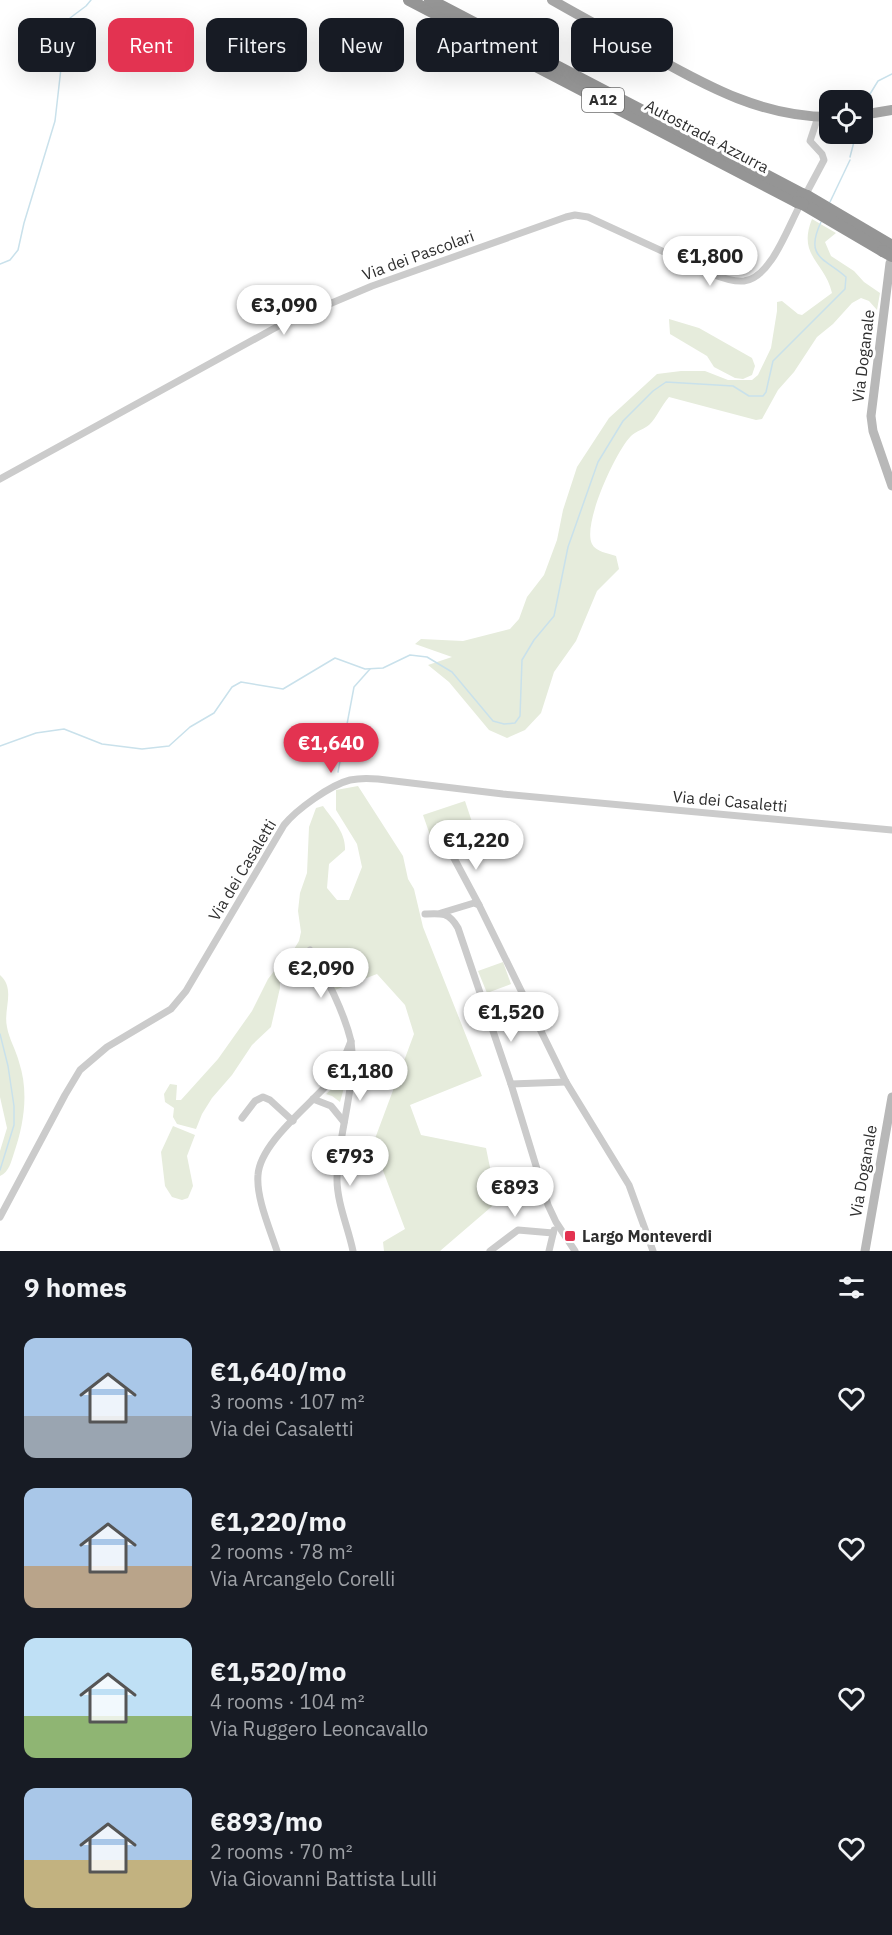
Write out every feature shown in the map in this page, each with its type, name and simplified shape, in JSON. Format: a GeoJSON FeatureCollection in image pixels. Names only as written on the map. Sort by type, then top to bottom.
{"type":"FeatureCollection","features":[{"type":"Feature","properties":{"kind":"highway","name":"Autostrada Azzurra"},"geometry":{"type":"LineString","coordinates":[[409,0],[804,200]]}},
{"type":"Feature","properties":{"kind":"highway","name":"Autostrada Azzurra"},"geometry":{"type":"LineString","coordinates":[[430,0],[804,200],[888,251]]}},
{"type":"Feature","properties":{"kind":"main road"},"geometry":{"type":"LineString","coordinates":[[552,0],[726,96],[772,111],[818,117]]}},
{"type":"Feature","properties":{"kind":"main road"},"geometry":{"type":"LineString","coordinates":[[873,113],[892,110]]}},
{"type":"Feature","properties":{"kind":"main road"},"geometry":{"type":"LineString","coordinates":[[873,114],[892,115]]}},
{"type":"Feature","properties":{"kind":"main road","name":"Via Doganale"},"geometry":{"type":"LineString","coordinates":[[888,251],[871,416],[873,431],[892,486]]}},
{"type":"Feature","properties":{"kind":"main road","name":"Via Doganale"},"geometry":{"type":"LineString","coordinates":[[865,1251],[892,1097]]}},
{"type":"Feature","properties":{"kind":"street","name":"Via dei Pascolari"},"geometry":{"type":"LineString","coordinates":[[0,479],[287,321],[372,286],[566,217],[575,215],[588,217],[728,279],[741,281],[754,278],[765,268],[824,160],[822,154],[810,141],[818,117]]}},
{"type":"Feature","properties":{"kind":"street","name":"Via dei Casaletti"},"geometry":{"type":"LineString","coordinates":[[0,1217],[77,1074],[101,1052],[176,1004],[186,992],[284,825],[304,806],[343,782],[360,778],[378,779],[503,794],[892,830]]}},
{"type":"Feature","properties":{"kind":"street"},"geometry":{"type":"LineString","coordinates":[[448,847],[479,904],[566,1082],[627,1182],[652,1251]]}},
{"type":"Feature","properties":{"kind":"street"},"geometry":{"type":"LineString","coordinates":[[425,914],[441,913],[474,903],[479,904]]}},
{"type":"Feature","properties":{"kind":"street"},"geometry":{"type":"LineString","coordinates":[[441,913],[452,919],[458,928],[511,1084],[548,1205],[575,1251]]}},
{"type":"Feature","properties":{"kind":"street"},"geometry":{"type":"LineString","coordinates":[[310,950],[328,985],[351,1041],[352,1071],[338,1164],[338,1187],[353,1251]]}},
{"type":"Feature","properties":{"kind":"street"},"geometry":{"type":"LineString","coordinates":[[276,1251],[260,1194],[258,1172],[267,1149],[338,1070],[351,1041]]}},
{"type":"Feature","properties":{"kind":"street"},"geometry":{"type":"LineString","coordinates":[[511,1084],[566,1082]]}},
{"type":"Feature","properties":{"kind":"street"},"geometry":{"type":"LineString","coordinates":[[243,1118],[255,1101],[263,1097],[270,1100],[293,1121]]}},
{"type":"Feature","properties":{"kind":"street"},"geometry":{"type":"LineString","coordinates":[[313,1099],[332,1106],[344,1122]]}},
{"type":"Feature","properties":{"kind":"street"},"geometry":{"type":"LineString","coordinates":[[549,1251],[556,1222]]}},
{"type":"Feature","properties":{"kind":"street"},"geometry":{"type":"LineString","coordinates":[[490,1251],[518,1230],[553,1233]]}},
{"type":"Feature","properties":{"kind":"green space"},"geometry":{"type":"Polygon","coordinates":[[[812,219],[836,233],[825,242],[831,256],[854,271],[864,282],[880,293],[877,310],[869,301],[861,298],[852,303],[833,324],[817,337],[794,372],[778,390],[762,419],[756,420],[669,397],[650,424],[631,436],[609,471],[596,505],[590,534],[592,544],[596,549],[616,556],[619,569],[597,591],[576,641],[554,672],[541,713],[525,730],[507,738],[489,730],[449,682],[428,665],[452,657],[415,644],[421,639],[463,641],[510,629],[519,619],[527,597],[544,575],[557,540],[563,510],[577,467],[609,418],[657,374],[705,371],[728,380],[752,380],[758,375],[771,348],[777,302],[782,301],[802,315],[832,293],[829,282],[810,250],[808,232],[812,219]]]}},
{"type":"Feature","properties":{"kind":"green space"},"geometry":{"type":"Polygon","coordinates":[[[669,319],[699,328],[752,358],[755,366],[752,375],[743,379],[735,378],[714,367],[707,356],[670,334],[669,319]]]}},
{"type":"Feature","properties":{"kind":"green space"},"geometry":{"type":"Polygon","coordinates":[[[358,786],[403,856],[423,927],[482,1076],[410,1105],[421,1135],[486,1148],[497,1202],[440,1251],[384,1251],[383,1242],[405,1229],[373,1144],[414,1034],[405,1005],[377,974],[335,990],[308,949],[306,950],[282,977],[271,1027],[252,1045],[232,1075],[212,1098],[196,1129],[177,1124],[173,1117],[174,1108],[165,1102],[164,1094],[170,1084],[177,1085],[176,1100],[181,1100],[218,1059],[252,1011],[268,979],[291,954],[299,941],[301,932],[298,911],[300,893],[307,873],[309,827],[316,808],[323,806],[338,826],[345,843],[345,850],[329,864],[327,888],[337,900],[349,900],[362,867],[357,844],[336,810],[336,790],[358,786]]]}},
{"type":"Feature","properties":{"kind":"green space"},"geometry":{"type":"Polygon","coordinates":[[[465,801],[473,825],[431,838],[423,815],[465,801]]]}},
{"type":"Feature","properties":{"kind":"green space"},"geometry":{"type":"Polygon","coordinates":[[[475,829],[484,854],[468,859],[459,834],[475,829]]]}},
{"type":"Feature","properties":{"kind":"green space"},"geometry":{"type":"Polygon","coordinates":[[[503,962],[511,984],[487,993],[478,971],[503,962]]]}},
{"type":"Feature","properties":{"kind":"green space"},"geometry":{"type":"Polygon","coordinates":[[[0,975],[7,986],[6,1020],[22,1073],[24,1108],[9,1166],[0,1176],[0,1151],[7,1128],[0,1097],[0,975]]]}},
{"type":"Feature","properties":{"kind":"green space"},"geometry":{"type":"Polygon","coordinates":[[[343,1079],[345,1084],[340,1102],[326,1094],[343,1079]]]}},
{"type":"Feature","properties":{"kind":"green space"},"geometry":{"type":"Polygon","coordinates":[[[173,1126],[195,1135],[187,1156],[193,1186],[188,1198],[182,1200],[172,1197],[165,1186],[161,1152],[173,1126]]]}},
{"type":"Feature","properties":{"kind":"waterway"},"geometry":{"type":"LineString","coordinates":[[0,264],[10,260],[18,250],[55,121],[65,33],[70,18],[91,0]]}},
{"type":"Feature","properties":{"kind":"waterway"},"geometry":{"type":"LineString","coordinates":[[872,90],[878,81],[892,74]]}},
{"type":"Feature","properties":{"kind":"waterway"},"geometry":{"type":"LineString","coordinates":[[850,157],[853,144]]}},
{"type":"Feature","properties":{"kind":"waterway"},"geometry":{"type":"LineString","coordinates":[[830,202],[850,160]]}},
{"type":"Feature","properties":{"kind":"waterway"},"geometry":{"type":"LineString","coordinates":[[0,746],[36,733],[64,729],[102,744],[142,749],[169,746],[190,727],[214,713],[232,687],[241,682],[283,689],[335,658],[365,669],[383,668],[410,655],[427,657],[452,672],[493,721],[504,724],[515,723],[520,716],[522,660],[534,640],[554,616],[568,547],[598,462],[623,421],[653,391],[666,382],[733,386],[749,396],[763,396],[773,361],[845,289],[846,277],[824,261],[816,250],[816,234],[821,222]]}},
{"type":"Feature","properties":{"kind":"waterway"},"geometry":{"type":"LineString","coordinates":[[338,772],[354,687],[370,669]]}},
{"type":"Feature","properties":{"kind":"waterway"},"geometry":{"type":"LineString","coordinates":[[0,1034],[14,1106],[14,1125],[0,1170]]}},
{"type":"Feature","properties":{"kind":"place","name":"Largo Monteverdi"},"geometry":{"type":"Point","coordinates":[570,1236]}}]}
